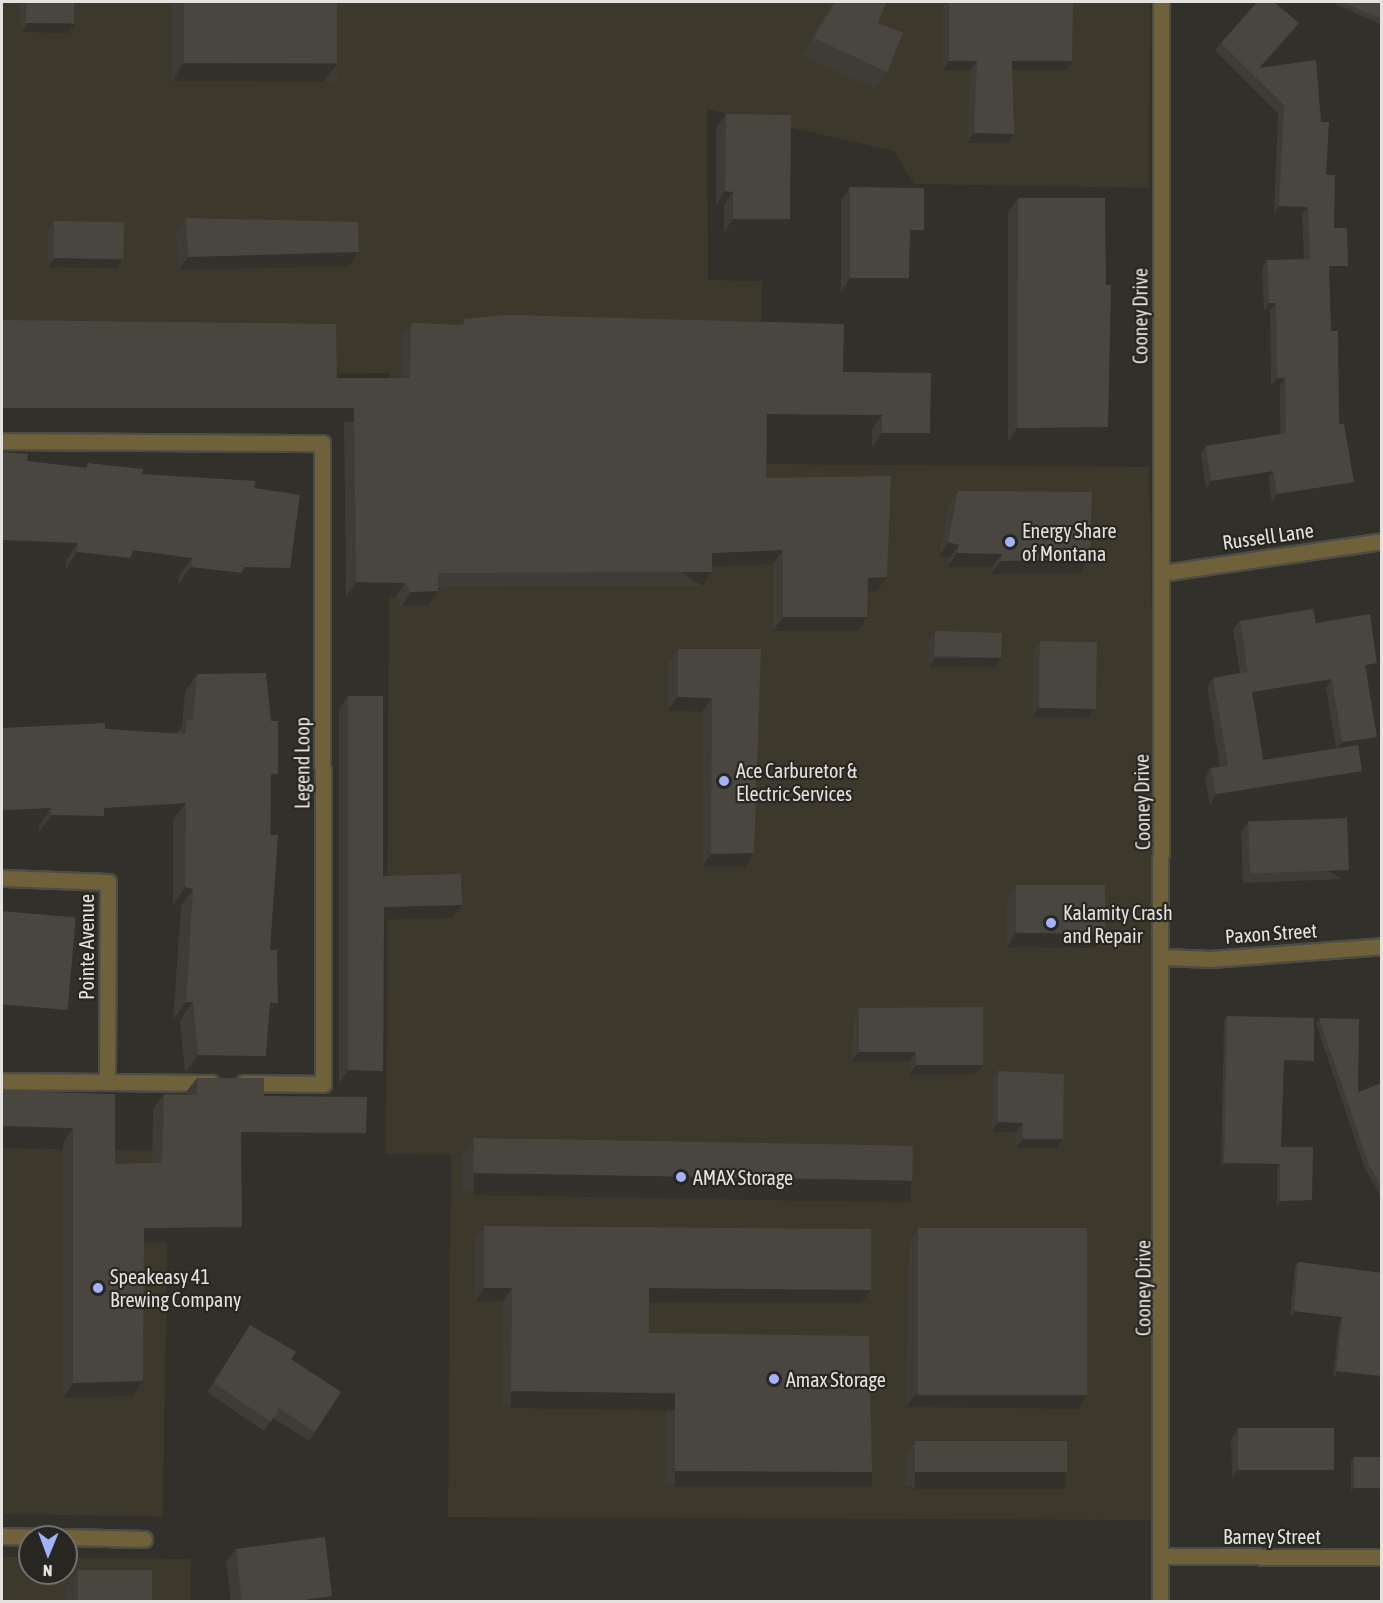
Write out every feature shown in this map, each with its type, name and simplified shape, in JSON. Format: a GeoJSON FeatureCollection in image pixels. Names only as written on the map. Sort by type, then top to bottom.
{"type":"FeatureCollection","features":[{"type":"Feature","properties":{"kind":"street","name":"Cooney Drive"},"geometry":{"type":"LineString","coordinates":[[1161,2],[1164,957],[1161,1602]]}},
{"type":"Feature","properties":{"kind":"street","name":"Legend Loop"},"geometry":{"type":"LineString","coordinates":[[2,441],[322,442],[323,1084],[2,1081]]}},
{"type":"Feature","properties":{"kind":"street","name":"Russell Lane"},"geometry":{"type":"LineString","coordinates":[[1161,573],[1382,541]]}},
{"type":"Feature","properties":{"kind":"street","name":"Pointe Avenue"},"geometry":{"type":"LineString","coordinates":[[2,878],[108,882],[107,1082]]}},
{"type":"Feature","properties":{"kind":"street","name":"Paxon Street"},"geometry":{"type":"LineString","coordinates":[[1164,957],[1382,946]]}},
{"type":"Feature","properties":{"kind":"street"},"geometry":{"type":"LineString","coordinates":[[2,1536],[18,1536]]}},
{"type":"Feature","properties":{"kind":"street"},"geometry":{"type":"LineString","coordinates":[[78,1537],[144,1539]]}},
{"type":"Feature","properties":{"kind":"street","name":"Barney Street"},"geometry":{"type":"LineString","coordinates":[[1162,1556],[1382,1557]]}},
{"type":"Feature","properties":{"kind":"shaded area"},"geometry":{"type":"Polygon","coordinates":[[[2,2],[1150,2],[1149,188],[914,184],[894,151],[707,109],[708,280],[762,281],[761,464],[1149,467],[1152,620],[1161,621],[1164,1520],[448,1517],[451,1155],[483,1155],[386,1154],[390,373],[2,372],[2,2]]]}},
{"type":"Feature","properties":{"kind":"shaded area"},"geometry":{"type":"Polygon","coordinates":[[[2,1148],[169,1151],[163,1517],[2,1514],[2,1148]]]}},
{"type":"Feature","properties":{"kind":"shaded area"},"geometry":{"type":"Polygon","coordinates":[[[2,1557],[18,1557],[18,1585],[78,1585],[78,1558],[191,1559],[190,1601],[2,1601],[2,1557]]]}},
{"type":"Feature","properties":{"kind":"building"},"geometry":{"type":"Polygon","coordinates":[[[26,2],[74,2],[74,23],[26,23],[26,2]]]}},
{"type":"Feature","properties":{"kind":"building"},"geometry":{"type":"Polygon","coordinates":[[[184,2],[337,2],[337,63],[184,63],[184,2]]]}},
{"type":"Feature","properties":{"kind":"building"},"geometry":{"type":"Polygon","coordinates":[[[835,2],[886,3],[878,23],[903,33],[887,72],[814,38],[835,2]]]}},
{"type":"Feature","properties":{"kind":"building"},"geometry":{"type":"Polygon","coordinates":[[[949,2],[1073,2],[1072,61],[1012,61],[1014,134],[974,133],[977,61],[949,61],[949,2]]]}},
{"type":"Feature","properties":{"kind":"building"},"geometry":{"type":"Polygon","coordinates":[[[1257,2],[1274,2],[1299,23],[1259,68],[1316,60],[1321,122],[1329,122],[1326,175],[1335,175],[1334,228],[1347,228],[1348,266],[1329,266],[1331,331],[1338,331],[1339,424],[1344,424],[1354,482],[1277,494],[1273,471],[1211,481],[1206,446],[1286,433],[1285,378],[1277,378],[1276,303],[1269,303],[1267,260],[1310,259],[1308,207],[1279,206],[1284,105],[1221,43],[1257,2]]]}},
{"type":"Feature","properties":{"kind":"building"},"geometry":{"type":"Polygon","coordinates":[[[1342,2],[1382,2],[1382,19],[1342,2]]]}},
{"type":"Feature","properties":{"kind":"building"},"geometry":{"type":"Polygon","coordinates":[[[726,114],[791,115],[790,219],[733,219],[733,192],[725,191],[726,114]]]}},
{"type":"Feature","properties":{"kind":"building"},"geometry":{"type":"Polygon","coordinates":[[[850,187],[924,188],[924,230],[910,230],[909,278],[850,278],[850,187]]]}},
{"type":"Feature","properties":{"kind":"building"},"geometry":{"type":"Polygon","coordinates":[[[1018,198],[1105,198],[1106,285],[1111,285],[1108,427],[1017,428],[1018,198]]]}},
{"type":"Feature","properties":{"kind":"building"},"geometry":{"type":"Polygon","coordinates":[[[186,218],[358,222],[359,252],[188,257],[186,218]]]}},
{"type":"Feature","properties":{"kind":"building"},"geometry":{"type":"Polygon","coordinates":[[[54,221],[124,222],[123,259],[53,258],[54,221]]]}},
{"type":"Feature","properties":{"kind":"building"},"geometry":{"type":"Polygon","coordinates":[[[506,315],[844,324],[843,372],[931,373],[930,433],[882,433],[882,415],[767,414],[766,478],[891,476],[887,577],[868,578],[867,617],[783,617],[783,550],[712,553],[712,572],[438,573],[438,591],[411,592],[405,583],[356,582],[354,408],[2,408],[2,320],[336,324],[337,378],[410,378],[411,323],[464,325],[464,319],[506,315]]]}},
{"type":"Feature","properties":{"kind":"building"},"geometry":{"type":"Polygon","coordinates":[[[2,452],[28,454],[27,461],[87,468],[88,463],[143,469],[142,474],[256,481],[254,488],[300,495],[290,568],[244,567],[242,573],[191,567],[192,558],[133,550],[131,558],[77,552],[78,543],[2,540],[2,452]]]}},
{"type":"Feature","properties":{"kind":"building","name":"Energy Share of Montana"},"geometry":{"type":"Polygon","coordinates":[[[958,491],[1092,492],[1090,559],[1001,561],[1002,554],[957,553],[959,545],[948,542],[958,491]]]}},
{"type":"Feature","properties":{"kind":"building"},"geometry":{"type":"Polygon","coordinates":[[[1313,609],[1316,623],[1370,614],[1377,663],[1365,665],[1377,737],[1342,742],[1332,679],[1252,692],[1263,760],[1358,745],[1362,771],[1216,794],[1211,768],[1228,766],[1213,678],[1248,672],[1240,621],[1313,609]]]}},
{"type":"Feature","properties":{"kind":"building"},"geometry":{"type":"Polygon","coordinates":[[[935,631],[1002,633],[1001,658],[934,656],[935,631]]]}},
{"type":"Feature","properties":{"kind":"building"},"geometry":{"type":"Polygon","coordinates":[[[1040,641],[1097,642],[1096,709],[1039,708],[1040,641]]]}},
{"type":"Feature","properties":{"kind":"building","name":"Ace Carburetor & Electric Services"},"geometry":{"type":"Polygon","coordinates":[[[678,649],[761,649],[754,853],[711,854],[712,698],[678,697],[678,649]]]}},
{"type":"Feature","properties":{"kind":"building"},"geometry":{"type":"Polygon","coordinates":[[[266,673],[271,721],[278,721],[278,774],[271,774],[270,835],[278,835],[270,950],[277,950],[278,1003],[270,1003],[266,1056],[198,1055],[193,1002],[186,1002],[193,889],[185,887],[186,803],[104,808],[104,816],[51,815],[51,808],[2,810],[2,728],[105,723],[105,729],[186,734],[186,720],[193,721],[197,674],[266,673]]]}},
{"type":"Feature","properties":{"kind":"building"},"geometry":{"type":"Polygon","coordinates":[[[348,696],[383,696],[383,876],[461,874],[462,905],[384,907],[383,1071],[348,1070],[348,696]]]}},
{"type":"Feature","properties":{"kind":"building"},"geometry":{"type":"Polygon","coordinates":[[[1347,818],[1349,870],[1250,873],[1248,821],[1347,818]]]}},
{"type":"Feature","properties":{"kind":"building","name":"Kalamity Crash and Repair"},"geometry":{"type":"Polygon","coordinates":[[[1016,885],[1105,885],[1105,933],[1016,933],[1016,885]]]}},
{"type":"Feature","properties":{"kind":"building"},"geometry":{"type":"Polygon","coordinates":[[[2,911],[76,917],[68,1010],[2,1004],[2,911]]]}},
{"type":"Feature","properties":{"kind":"building"},"geometry":{"type":"Polygon","coordinates":[[[983,1007],[983,1065],[916,1065],[916,1052],[859,1052],[859,1008],[983,1007]]]}},
{"type":"Feature","properties":{"kind":"building"},"geometry":{"type":"Polygon","coordinates":[[[1227,1016],[1314,1018],[1314,1061],[1284,1060],[1281,1147],[1313,1147],[1312,1200],[1280,1201],[1280,1164],[1224,1163],[1227,1016]]]}},
{"type":"Feature","properties":{"kind":"building"},"geometry":{"type":"Polygon","coordinates":[[[1319,1018],[1359,1019],[1358,1092],[1382,1083],[1382,1188],[1369,1165],[1319,1018]]]}},
{"type":"Feature","properties":{"kind":"building"},"geometry":{"type":"Polygon","coordinates":[[[998,1071],[1064,1074],[1063,1139],[1023,1139],[1023,1123],[998,1122],[998,1071]]]}},
{"type":"Feature","properties":{"kind":"building"},"geometry":{"type":"Polygon","coordinates":[[[197,1078],[264,1078],[264,1096],[367,1097],[366,1133],[241,1132],[242,1227],[144,1228],[143,1381],[73,1383],[73,1128],[2,1126],[2,1091],[115,1094],[115,1164],[162,1163],[164,1094],[197,1095],[197,1078]]]}},
{"type":"Feature","properties":{"kind":"building"},"geometry":{"type":"Polygon","coordinates":[[[474,1138],[913,1146],[912,1181],[473,1173],[474,1138]]]}},
{"type":"Feature","properties":{"kind":"building"},"geometry":{"type":"Polygon","coordinates":[[[484,1226],[871,1229],[871,1290],[649,1288],[649,1333],[869,1336],[872,1472],[675,1471],[675,1393],[511,1391],[512,1288],[484,1288],[484,1226]]]}},
{"type":"Feature","properties":{"kind":"building"},"geometry":{"type":"Polygon","coordinates":[[[918,1228],[1087,1228],[1087,1395],[918,1395],[918,1228]]]}},
{"type":"Feature","properties":{"kind":"building"},"geometry":{"type":"Polygon","coordinates":[[[1298,1262],[1382,1273],[1382,1376],[1336,1371],[1342,1317],[1294,1311],[1298,1262]]]}},
{"type":"Feature","properties":{"kind":"building"},"geometry":{"type":"Polygon","coordinates":[[[250,1325],[296,1352],[291,1359],[341,1392],[315,1432],[279,1408],[271,1422],[214,1383],[250,1325]]]}},
{"type":"Feature","properties":{"kind":"building"},"geometry":{"type":"Polygon","coordinates":[[[1238,1428],[1334,1428],[1334,1470],[1238,1470],[1238,1428]]]}},
{"type":"Feature","properties":{"kind":"building"},"geometry":{"type":"Polygon","coordinates":[[[915,1441],[1067,1441],[1067,1472],[915,1472],[915,1441]]]}},
{"type":"Feature","properties":{"kind":"building"},"geometry":{"type":"Polygon","coordinates":[[[1354,1457],[1382,1457],[1382,1488],[1354,1488],[1354,1457]]]}},
{"type":"Feature","properties":{"kind":"building"},"geometry":{"type":"Polygon","coordinates":[[[325,1537],[332,1596],[289,1602],[242,1602],[236,1549],[325,1537]]]}},
{"type":"Feature","properties":{"kind":"building"},"geometry":{"type":"Polygon","coordinates":[[[78,1570],[152,1570],[152,1602],[78,1602],[78,1570]]]}},
{"type":"Feature","properties":{"kind":"place","name":"Energy Share of Montana"},"geometry":{"type":"Point","coordinates":[1010,542]}},
{"type":"Feature","properties":{"kind":"place","name":"Ace Carburetor & Electric Services"},"geometry":{"type":"Point","coordinates":[724,781]}},
{"type":"Feature","properties":{"kind":"place","name":"Kalamity Crash and Repair"},"geometry":{"type":"Point","coordinates":[1051,923]}},
{"type":"Feature","properties":{"kind":"place","name":"AMAX Storage"},"geometry":{"type":"Point","coordinates":[681,1177]}},
{"type":"Feature","properties":{"kind":"place","name":"Speakeasy 41 Brewing Company"},"geometry":{"type":"Point","coordinates":[98,1288]}},
{"type":"Feature","properties":{"kind":"place","name":"Amax Storage"},"geometry":{"type":"Point","coordinates":[774,1379]}}]}
